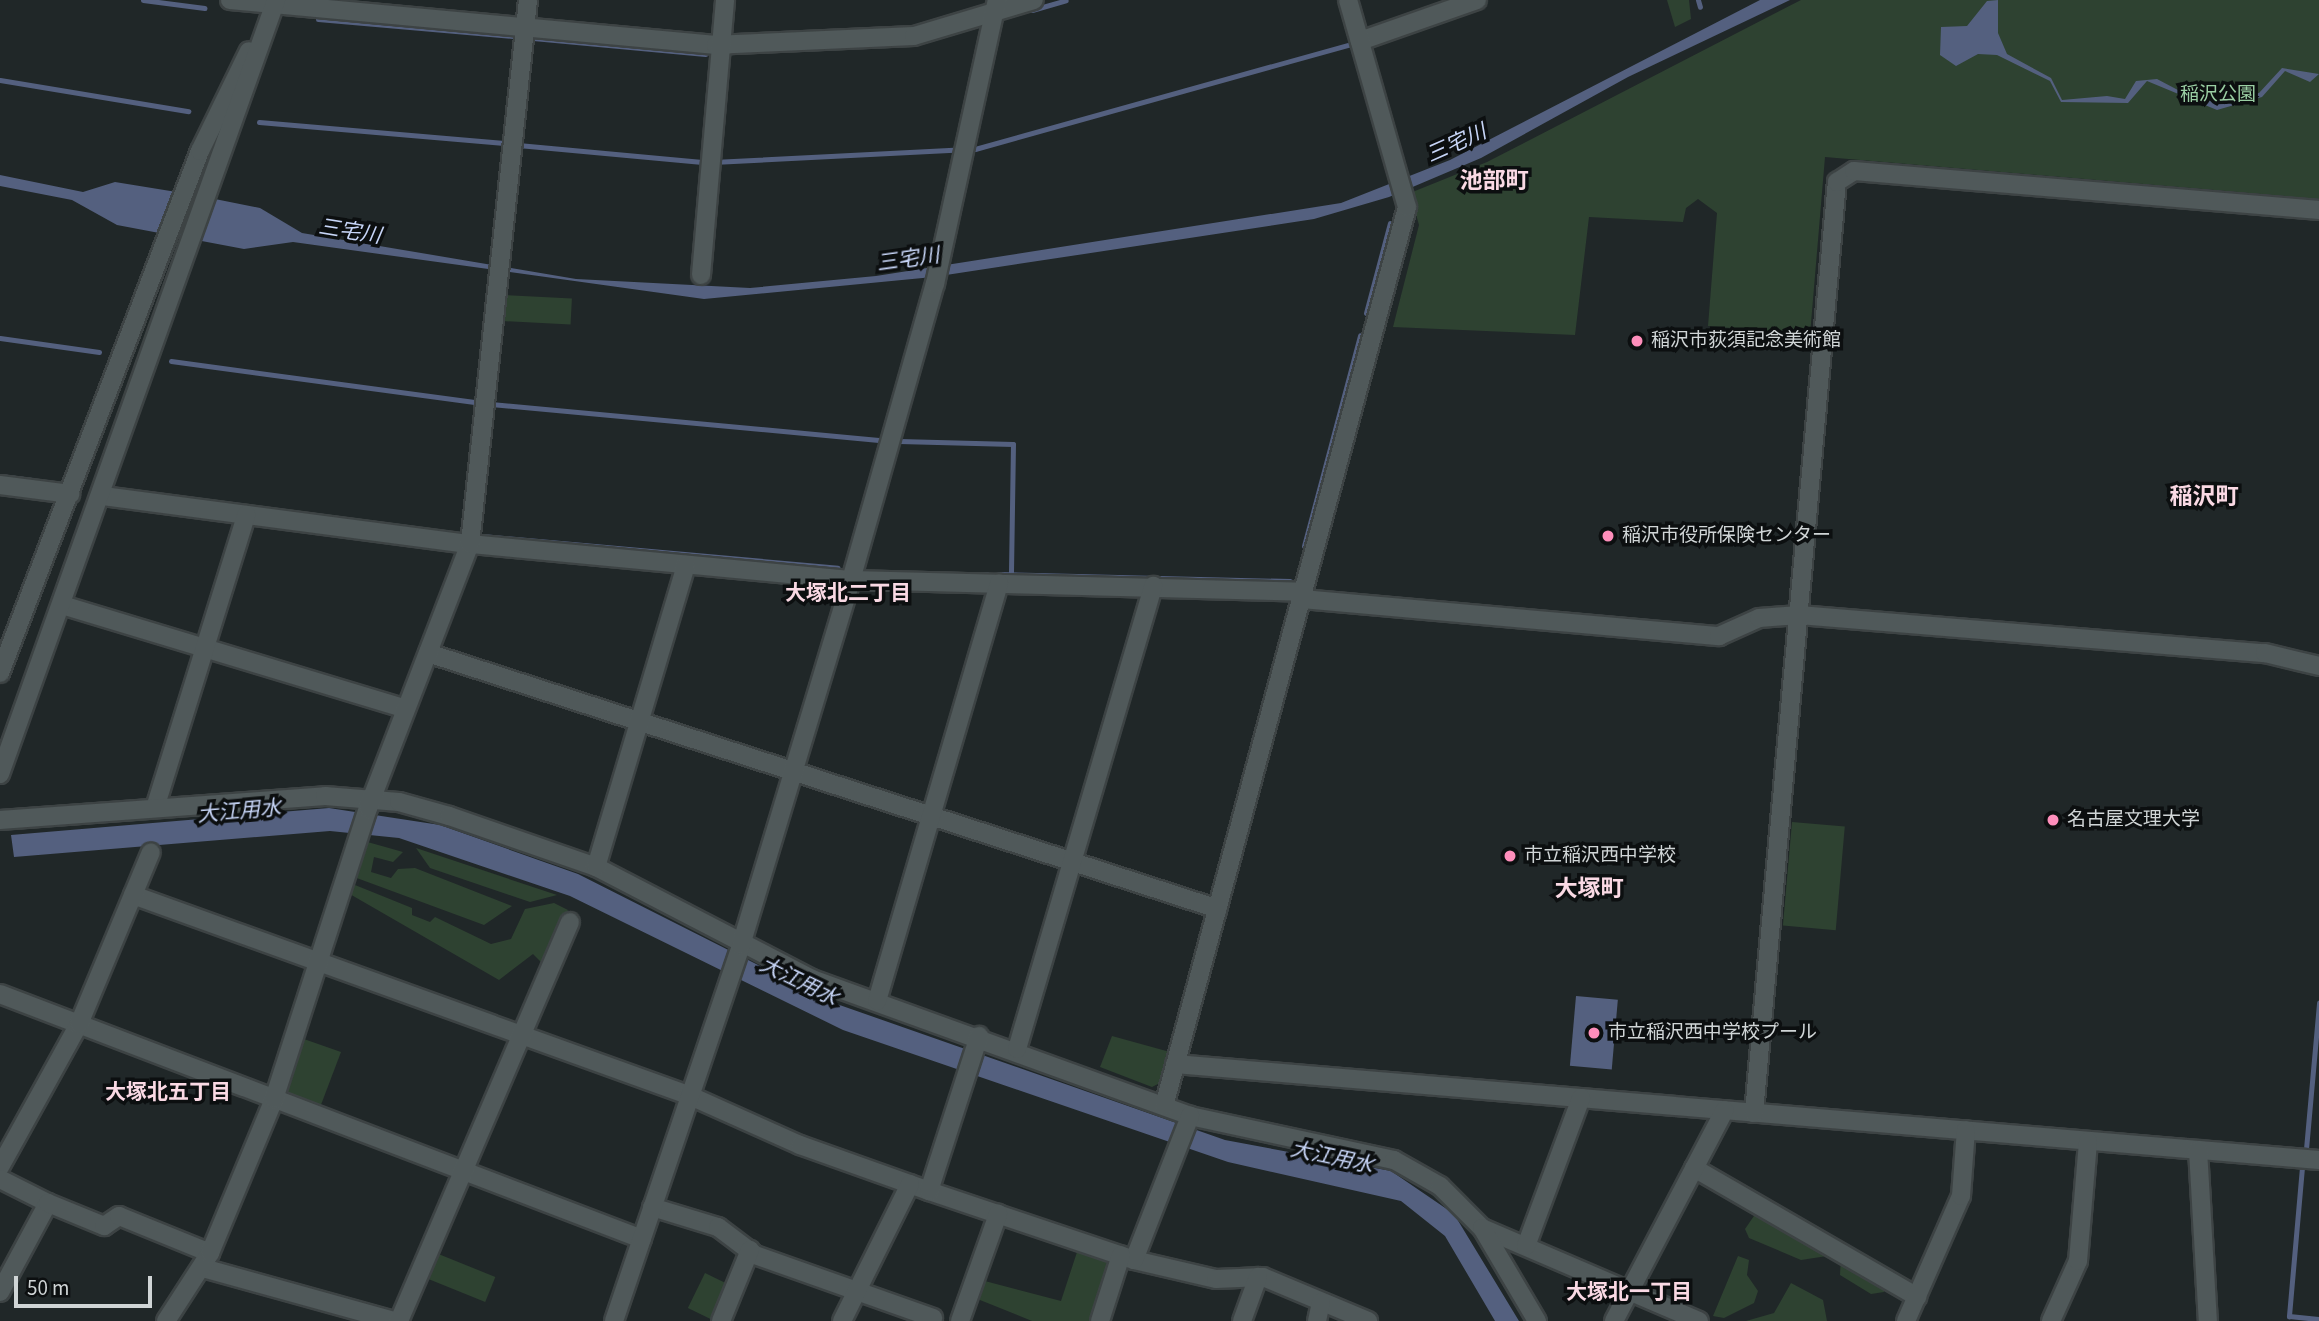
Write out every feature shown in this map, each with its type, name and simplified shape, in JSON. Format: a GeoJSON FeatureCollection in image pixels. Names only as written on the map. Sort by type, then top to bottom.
{"type":"FeatureCollection","features":[{"type":"Feature","properties":{"kind":"street"},"geometry":{"type":"LineString","coordinates":[[230,0],[275,2],[716,45],[914,36],[995,6],[1034,0]]}},
{"type":"Feature","properties":{"kind":"street"},"geometry":{"type":"LineString","coordinates":[[166,1321],[206,1260],[274,1099],[370,803],[470,544],[495,283],[528,0]]}},
{"type":"Feature","properties":{"kind":"street"},"geometry":{"type":"LineString","coordinates":[[701,275],[716,45],[725,0]]}},
{"type":"Feature","properties":{"kind":"street"},"geometry":{"type":"LineString","coordinates":[[1164,1106],[1303,596],[1405,202],[1348,0]]}},
{"type":"Feature","properties":{"kind":"street"},"geometry":{"type":"LineString","coordinates":[[1360,41],[1476,0]]}},
{"type":"Feature","properties":{"kind":"street"},"geometry":{"type":"LineString","coordinates":[[0,673],[186,186],[275,2]]}},
{"type":"Feature","properties":{"kind":"street"},"geometry":{"type":"LineString","coordinates":[[0,774],[103,496],[275,2]]}},
{"type":"Feature","properties":{"kind":"street"},"geometry":{"type":"LineString","coordinates":[[614,1321],[739,949],[851,580],[935,284],[995,6]]}},
{"type":"Feature","properties":{"kind":"street"},"geometry":{"type":"LineString","coordinates":[[1754,1113],[1837,182],[1854,171],[2319,210]]}},
{"type":"Feature","properties":{"kind":"street"},"geometry":{"type":"LineString","coordinates":[[0,485],[70,494]]}},
{"type":"Feature","properties":{"kind":"street"},"geometry":{"type":"LineString","coordinates":[[103,496],[470,544],[851,580],[1153,586],[1303,596],[1719,636],[1759,618],[1799,615],[2265,653],[2319,666]]}},
{"type":"Feature","properties":{"kind":"street"},"geometry":{"type":"LineString","coordinates":[[156,808],[246,515]]}},
{"type":"Feature","properties":{"kind":"street"},"geometry":{"type":"LineString","coordinates":[[596,867],[686,565]]}},
{"type":"Feature","properties":{"kind":"street"},"geometry":{"type":"LineString","coordinates":[[877,1001],[999,583]]}},
{"type":"Feature","properties":{"kind":"street"},"geometry":{"type":"LineString","coordinates":[[1017,1049],[1153,586]]}},
{"type":"Feature","properties":{"kind":"street"},"geometry":{"type":"LineString","coordinates":[[62,605],[406,709]]}},
{"type":"Feature","properties":{"kind":"street"},"geometry":{"type":"LineString","coordinates":[[428,653],[1218,909]]}},
{"type":"Feature","properties":{"kind":"street"},"geometry":{"type":"LineString","coordinates":[[0,820],[156,808],[370,803],[449,816],[596,867],[739,949],[977,1040],[1017,1049],[1164,1106],[1188,1120],[1394,1160],[1440,1186],[1482,1228],[1537,1321]]}},
{"type":"Feature","properties":{"kind":"street"},"geometry":{"type":"LineString","coordinates":[[0,1167],[79,1024],[151,852]]}},
{"type":"Feature","properties":{"kind":"street"},"geometry":{"type":"LineString","coordinates":[[133,895],[317,966],[688,1095],[929,1191],[1128,1258],[1216,1279],[1258,1277],[1368,1321]]}},
{"type":"Feature","properties":{"kind":"street"},"geometry":{"type":"LineString","coordinates":[[0,1180],[104,1226],[119,1216],[206,1260],[396,1321],[462,1170],[516,1035],[570,922]]}},
{"type":"Feature","properties":{"kind":"street"},"geometry":{"type":"LineString","coordinates":[[0,993],[642,1239]]}},
{"type":"Feature","properties":{"kind":"street"},"geometry":{"type":"LineString","coordinates":[[929,1191],[977,1040]]}},
{"type":"Feature","properties":{"kind":"street"},"geometry":{"type":"LineString","coordinates":[[1175,1064],[2319,1160]]}},
{"type":"Feature","properties":{"kind":"street"},"geometry":{"type":"LineString","coordinates":[[1527,1247],[1581,1098]]}},
{"type":"Feature","properties":{"kind":"street"},"geometry":{"type":"LineString","coordinates":[[1614,1321],[1725,1110]]}},
{"type":"Feature","properties":{"kind":"street"},"geometry":{"type":"LineString","coordinates":[[1100,1321],[1188,1120]]}},
{"type":"Feature","properties":{"kind":"street"},"geometry":{"type":"LineString","coordinates":[[1906,1321],[1961,1196],[1966,1130]]}},
{"type":"Feature","properties":{"kind":"street"},"geometry":{"type":"LineString","coordinates":[[2051,1321],[2078,1261],[2088,1141]]}},
{"type":"Feature","properties":{"kind":"street"},"geometry":{"type":"LineString","coordinates":[[2198,1150],[2208,1321]]}},
{"type":"Feature","properties":{"kind":"street"},"geometry":{"type":"LineString","coordinates":[[1694,1168],[1917,1297]]}},
{"type":"Feature","properties":{"kind":"street"},"geometry":{"type":"LineString","coordinates":[[842,1321],[855,1289],[910,1184]]}},
{"type":"Feature","properties":{"kind":"street"},"geometry":{"type":"LineString","coordinates":[[0,1292],[48,1203]]}},
{"type":"Feature","properties":{"kind":"street"},"geometry":{"type":"LineString","coordinates":[[652,1207],[718,1227],[750,1250],[935,1320]]}},
{"type":"Feature","properties":{"kind":"street"},"geometry":{"type":"LineString","coordinates":[[960,1321],[998,1214]]}},
{"type":"Feature","properties":{"kind":"street"},"geometry":{"type":"LineString","coordinates":[[1482,1228],[1699,1321]]}},
{"type":"Feature","properties":{"kind":"street"},"geometry":{"type":"LineString","coordinates":[[721,1321],[750,1250]]}},
{"type":"Feature","properties":{"kind":"street"},"geometry":{"type":"LineString","coordinates":[[1242,1321],[1258,1277]]}},
{"type":"Feature","properties":{"kind":"street"},"geometry":{"type":"LineString","coordinates":[[1317,1321],[1321,1302]]}},
{"type":"Feature","properties":{"kind":"green space"},"geometry":{"type":"Polygon","coordinates":[[[1667,0],[1689,0],[1691,19],[1675,27],[1667,0]]]}},
{"type":"Feature","properties":{"kind":"green space","name":"稲沢公園"},"geometry":{"type":"Polygon","coordinates":[[[1801,0],[2319,0],[2319,199],[1825,157],[1810,335],[1708,326],[1717,213],[1698,199],[1686,208],[1683,222],[1589,217],[1575,335],[1393,327],[1419,225],[1410,193],[1487,162],[1801,0]]]}},
{"type":"Feature","properties":{"kind":"green space"},"geometry":{"type":"Polygon","coordinates":[[[503,295],[572,299],[571,325],[502,321],[503,295]]]}},
{"type":"Feature","properties":{"kind":"green space"},"geometry":{"type":"Polygon","coordinates":[[[1792,822],[1845,827],[1836,930],[1783,926],[1792,822]]]}},
{"type":"Feature","properties":{"kind":"green space"},"geometry":{"type":"Polygon","coordinates":[[[364,841],[403,852],[393,862],[374,857],[371,872],[391,878],[398,869],[415,868],[512,906],[484,925],[354,877],[364,841]]]}},
{"type":"Feature","properties":{"kind":"green space"},"geometry":{"type":"Polygon","coordinates":[[[416,848],[557,895],[530,902],[430,868],[416,848]]]}},
{"type":"Feature","properties":{"kind":"green space"},"geometry":{"type":"Polygon","coordinates":[[[355,885],[412,908],[412,915],[430,922],[435,917],[491,944],[511,939],[525,909],[554,903],[568,910],[544,965],[533,954],[499,980],[348,893],[355,885]]]}},
{"type":"Feature","properties":{"kind":"green space"},"geometry":{"type":"Polygon","coordinates":[[[1112,1036],[1170,1052],[1162,1082],[1152,1087],[1100,1067],[1112,1036]]]}},
{"type":"Feature","properties":{"kind":"green space"},"geometry":{"type":"Polygon","coordinates":[[[301,1038],[341,1052],[319,1110],[291,1100],[285,1088],[301,1038]]]}},
{"type":"Feature","properties":{"kind":"green space"},"geometry":{"type":"Polygon","coordinates":[[[1756,1213],[1829,1251],[1827,1256],[1801,1260],[1749,1238],[1745,1229],[1756,1213]]]}},
{"type":"Feature","properties":{"kind":"green space"},"geometry":{"type":"Polygon","coordinates":[[[1078,1249],[1112,1264],[1094,1321],[1032,1321],[975,1298],[981,1280],[1061,1301],[1078,1249]]]}},
{"type":"Feature","properties":{"kind":"green space"},"geometry":{"type":"Polygon","coordinates":[[[436,1253],[495,1277],[485,1302],[426,1278],[436,1253]]]}},
{"type":"Feature","properties":{"kind":"green space"},"geometry":{"type":"Polygon","coordinates":[[[1738,1256],[1749,1260],[1747,1275],[1758,1291],[1754,1303],[1724,1318],[1713,1316],[1738,1256]]]}},
{"type":"Feature","properties":{"kind":"green space"},"geometry":{"type":"Polygon","coordinates":[[[1841,1256],[1885,1287],[1884,1292],[1871,1294],[1840,1275],[1841,1256]]]}},
{"type":"Feature","properties":{"kind":"green space"},"geometry":{"type":"Polygon","coordinates":[[[705,1273],[730,1285],[713,1320],[688,1308],[705,1273]]]}},
{"type":"Feature","properties":{"kind":"green space"},"geometry":{"type":"Polygon","coordinates":[[[1791,1283],[1823,1300],[1827,1321],[1746,1321],[1774,1313],[1791,1283]]]}},
{"type":"Feature","properties":{"kind":"water"},"geometry":{"type":"Polygon","coordinates":[[[1760,0],[1790,0],[1628,77],[1481,158],[1389,197],[1314,219],[933,277],[704,299],[293,242],[244,249],[117,225],[72,200],[0,186],[0,175],[83,192],[115,182],[260,208],[302,233],[576,279],[750,288],[876,276],[1341,203],[1450,160],[1760,0]]]}},
{"type":"Feature","properties":{"kind":"water"},"geometry":{"type":"Polygon","coordinates":[[[1998,0],[1998,33],[2007,54],[2051,78],[2062,100],[2107,96],[2125,99],[2136,81],[2157,79],[2195,99],[2220,102],[2259,93],[2282,68],[2319,74],[2310,82],[2285,71],[2262,97],[2217,110],[2147,81],[2128,103],[2061,102],[2050,81],[1997,55],[1978,54],[1956,66],[1940,55],[1941,27],[1967,26],[1987,1],[1998,0]]]}},
{"type":"Feature","properties":{"kind":"water"},"geometry":{"type":"Polygon","coordinates":[[[329,808],[440,825],[578,874],[831,1002],[1225,1140],[1391,1171],[1454,1214],[1519,1321],[1495,1321],[1445,1236],[1401,1201],[1228,1162],[843,1030],[570,896],[399,838],[330,831],[14,857],[11,835],[329,808]]]}},
{"type":"Feature","properties":{"kind":"water","name":"市立稲沢西中学校プール"},"geometry":{"type":"Polygon","coordinates":[[[1576,996],[1618,1000],[1612,1069],[1570,1066],[1576,996]]]}},
{"type":"Feature","properties":{"kind":"waterway"},"geometry":{"type":"LineString","coordinates":[[143,0],[204,8]]}},
{"type":"Feature","properties":{"kind":"waterway"},"geometry":{"type":"LineString","coordinates":[[1032,10],[1066,0]]}},
{"type":"Feature","properties":{"kind":"waterway"},"geometry":{"type":"LineString","coordinates":[[1698,0],[1700,7]]}},
{"type":"Feature","properties":{"kind":"waterway"},"geometry":{"type":"LineString","coordinates":[[318,19],[513,36]]}},
{"type":"Feature","properties":{"kind":"waterway"},"geometry":{"type":"LineString","coordinates":[[533,38],[705,54]]}},
{"type":"Feature","properties":{"kind":"waterway"},"geometry":{"type":"LineString","coordinates":[[975,149],[1354,43]]}},
{"type":"Feature","properties":{"kind":"waterway"},"geometry":{"type":"LineString","coordinates":[[0,80],[188,111]]}},
{"type":"Feature","properties":{"kind":"waterway"},"geometry":{"type":"LineString","coordinates":[[259,122],[504,143]]}},
{"type":"Feature","properties":{"kind":"waterway"},"geometry":{"type":"LineString","coordinates":[[518,145],[702,162]]}},
{"type":"Feature","properties":{"kind":"waterway"},"geometry":{"type":"LineString","coordinates":[[713,162],[954,150]]}},
{"type":"Feature","properties":{"kind":"waterway"},"geometry":{"type":"LineString","coordinates":[[1366,313],[1390,223]]}},
{"type":"Feature","properties":{"kind":"waterway"},"geometry":{"type":"LineString","coordinates":[[1304,546],[1360,335]]}},
{"type":"Feature","properties":{"kind":"waterway"},"geometry":{"type":"LineString","coordinates":[[0,338],[99,352]]}},
{"type":"Feature","properties":{"kind":"waterway"},"geometry":{"type":"LineString","coordinates":[[171,361],[476,402]]}},
{"type":"Feature","properties":{"kind":"waterway"},"geometry":{"type":"LineString","coordinates":[[491,404],[881,440]]}},
{"type":"Feature","properties":{"kind":"waterway"},"geometry":{"type":"LineString","coordinates":[[899,441],[1013,444],[1011,575]]}},
{"type":"Feature","properties":{"kind":"waterway"},"geometry":{"type":"LineString","coordinates":[[0,476],[32,480]]}},
{"type":"Feature","properties":{"kind":"waterway"},"geometry":{"type":"LineString","coordinates":[[482,536],[838,568]]}},
{"type":"Feature","properties":{"kind":"waterway"},"geometry":{"type":"LineString","coordinates":[[936,574],[987,574]]}},
{"type":"Feature","properties":{"kind":"waterway"},"geometry":{"type":"LineString","coordinates":[[999,574],[1290,581]]}},
{"type":"Feature","properties":{"kind":"waterway"},"geometry":{"type":"LineString","coordinates":[[2306,1149],[2319,1003]]}},
{"type":"Feature","properties":{"kind":"waterway"},"geometry":{"type":"LineString","coordinates":[[2302,1167],[2289,1316],[2319,1319]]}},
{"type":"Feature","properties":{"kind":"place","name":"稲沢市荻須記念美術館"},"geometry":{"type":"Point","coordinates":[1637,341]}},
{"type":"Feature","properties":{"kind":"place","name":"稲沢市役所保険センター"},"geometry":{"type":"Point","coordinates":[1608,536]}},
{"type":"Feature","properties":{"kind":"place","name":"名古屋文理大学"},"geometry":{"type":"Point","coordinates":[2053,820]}},
{"type":"Feature","properties":{"kind":"place","name":"市立稲沢西中学校"},"geometry":{"type":"Point","coordinates":[1510,856]}},
{"type":"Feature","properties":{"kind":"place","name":"市立稲沢西中学校プール"},"geometry":{"type":"Point","coordinates":[1594,1033]}},
{"type":"Feature","properties":{"kind":"district","name":"池部町"},"geometry":{"type":"Point","coordinates":[1494,181]}},
{"type":"Feature","properties":{"kind":"district","name":"稲沢町"},"geometry":{"type":"Point","coordinates":[2204,497]}},
{"type":"Feature","properties":{"kind":"district","name":"大塚北二丁目"},"geometry":{"type":"Point","coordinates":[848,593]}},
{"type":"Feature","properties":{"kind":"district","name":"大塚町"},"geometry":{"type":"Point","coordinates":[1589,889]}},
{"type":"Feature","properties":{"kind":"district","name":"大塚北五丁目"},"geometry":{"type":"Point","coordinates":[168,1092]}},
{"type":"Feature","properties":{"kind":"district","name":"大塚北一丁目"},"geometry":{"type":"Point","coordinates":[1629,1292]}},
{"type":"Feature","properties":{"kind":"water label","name":"三宅川"},"geometry":{"type":"Point","coordinates":[1456,143]}},
{"type":"Feature","properties":{"kind":"water label","name":"三宅川"},"geometry":{"type":"Point","coordinates":[350,231]}},
{"type":"Feature","properties":{"kind":"water label","name":"三宅川"},"geometry":{"type":"Point","coordinates":[908,259]}},
{"type":"Feature","properties":{"kind":"water label","name":"大江用水"},"geometry":{"type":"Point","coordinates":[239,811]}},
{"type":"Feature","properties":{"kind":"water label","name":"大江用水"},"geometry":{"type":"Point","coordinates":[799,981]}},
{"type":"Feature","properties":{"kind":"water label","name":"大江用水"},"geometry":{"type":"Point","coordinates":[1332,1157]}}]}
